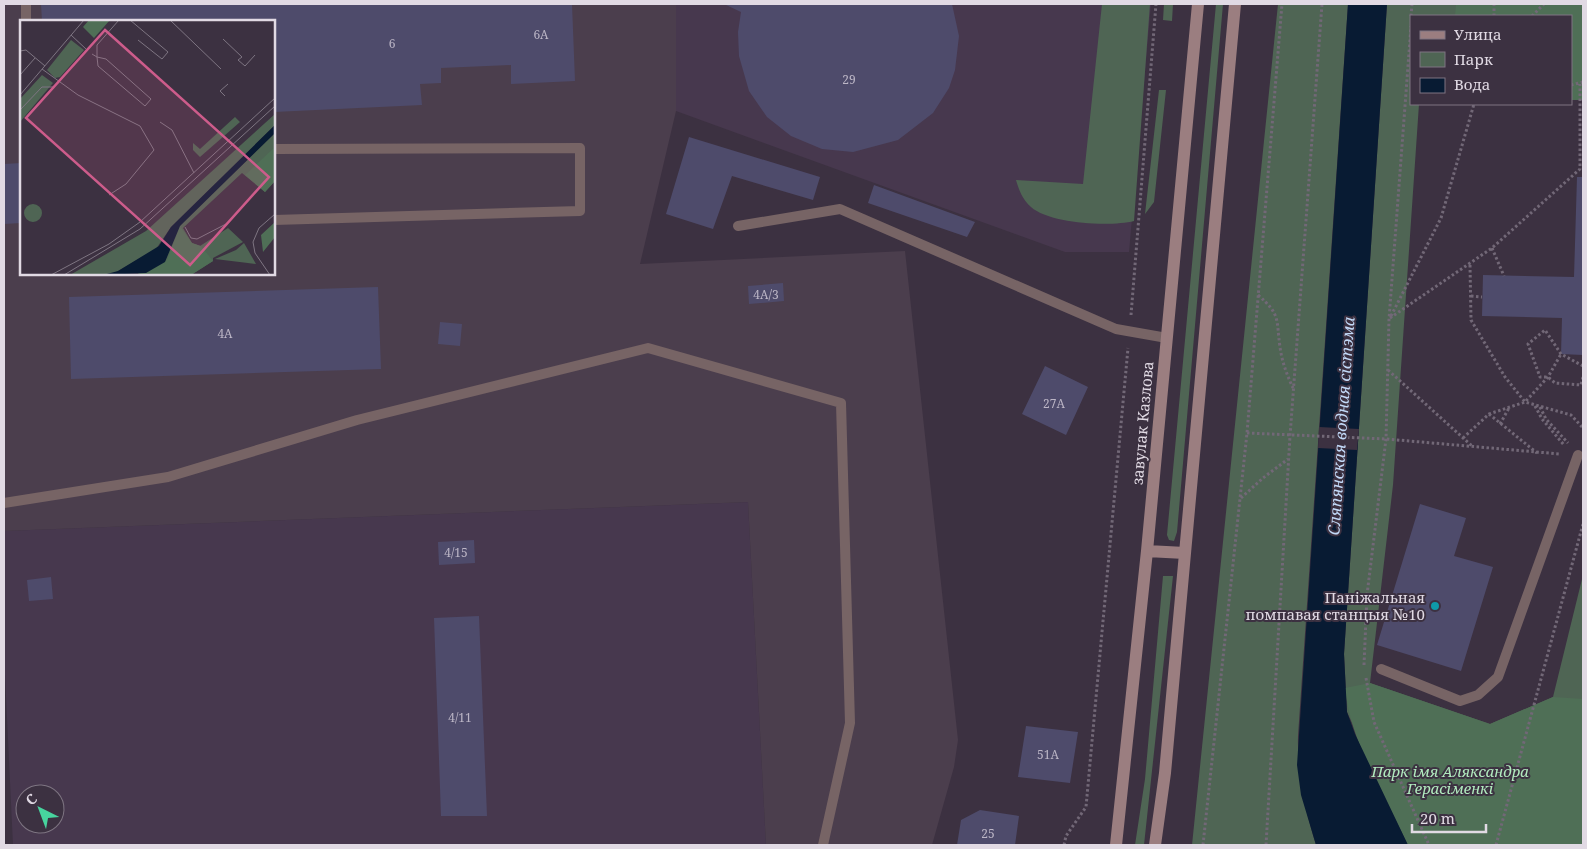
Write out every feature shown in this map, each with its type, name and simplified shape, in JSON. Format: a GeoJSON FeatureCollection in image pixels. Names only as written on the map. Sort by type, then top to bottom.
{"type":"FeatureCollection","features":[{"type":"Feature","properties":{"kind":"main road","name":"завулак Казлова"},"geometry":{"type":"LineString","coordinates":[[1116,845],[1147,551],[1198,4]]}},
{"type":"Feature","properties":{"kind":"main road"},"geometry":{"type":"LineString","coordinates":[[1155,845],[1165,773],[1235,4]]}},
{"type":"Feature","properties":{"kind":"main road"},"geometry":{"type":"LineString","coordinates":[[1147,551],[1185,553]]}},
{"type":"Feature","properties":{"kind":"lane"},"geometry":{"type":"LineString","coordinates":[[26,4],[26,20]]}},
{"type":"Feature","properties":{"kind":"lane"},"geometry":{"type":"LineString","coordinates":[[275,149],[580,148],[580,211],[275,220]]}},
{"type":"Feature","properties":{"kind":"lane"},"geometry":{"type":"LineString","coordinates":[[738,226],[840,209],[1116,329],[1166,338]]}},
{"type":"Feature","properties":{"kind":"lane"},"geometry":{"type":"LineString","coordinates":[[4,503],[168,477],[357,420],[648,348],[841,403],[850,722],[824,845]]}},
{"type":"Feature","properties":{"kind":"lane"},"geometry":{"type":"LineString","coordinates":[[1381,669],[1460,701],[1478,694],[1498,677],[1575,455]]}},
{"type":"Feature","properties":{"kind":"path"},"geometry":{"type":"LineString","coordinates":[[1064,845],[1066,836],[1086,807],[1129,332],[1156,4]]}},
{"type":"Feature","properties":{"kind":"path"},"geometry":{"type":"LineString","coordinates":[[1203,845],[1247,434],[1282,4]]}},
{"type":"Feature","properties":{"kind":"path"},"geometry":{"type":"LineString","coordinates":[[1266,845],[1290,436],[1322,4]]}},
{"type":"Feature","properties":{"kind":"path"},"geometry":{"type":"LineString","coordinates":[[1533,15],[1544,4]]}},
{"type":"Feature","properties":{"kind":"path"},"geometry":{"type":"LineString","coordinates":[[1410,39],[1389,319],[1386,439],[1367,595],[1363,662],[1374,722],[1429,845]]}},
{"type":"Feature","properties":{"kind":"path"},"geometry":{"type":"LineString","coordinates":[[1389,319],[1492,248],[1580,169],[1582,83]]}},
{"type":"Feature","properties":{"kind":"path"},"geometry":{"type":"LineString","coordinates":[[1389,319],[1441,218],[1474,105]]}},
{"type":"Feature","properties":{"kind":"path"},"geometry":{"type":"LineString","coordinates":[[1492,248],[1504,276]]}},
{"type":"Feature","properties":{"kind":"path"},"geometry":{"type":"LineString","coordinates":[[1470,264],[1471,320],[1505,377],[1525,402],[1571,415],[1583,428]]}},
{"type":"Feature","properties":{"kind":"path"},"geometry":{"type":"LineString","coordinates":[[1258,295],[1271,306],[1279,322],[1284,366],[1294,389]]}},
{"type":"Feature","properties":{"kind":"path"},"geometry":{"type":"LineString","coordinates":[[1470,296],[1482,297]]}},
{"type":"Feature","properties":{"kind":"path"},"geometry":{"type":"LineString","coordinates":[[1583,366],[1561,354],[1545,330],[1528,344],[1540,377],[1548,377],[1555,382],[1581,385],[1583,377]]}},
{"type":"Feature","properties":{"kind":"path"},"geometry":{"type":"LineString","coordinates":[[1463,438],[1489,414],[1525,402],[1548,377],[1561,354]]}},
{"type":"Feature","properties":{"kind":"path"},"geometry":{"type":"LineString","coordinates":[[1388,369],[1473,447]]}},
{"type":"Feature","properties":{"kind":"path"},"geometry":{"type":"LineString","coordinates":[[1534,405],[1542,419],[1575,455]]}},
{"type":"Feature","properties":{"kind":"path"},"geometry":{"type":"LineString","coordinates":[[1540,407],[1546,419],[1575,455]]}},
{"type":"Feature","properties":{"kind":"path"},"geometry":{"type":"LineString","coordinates":[[1500,424],[1509,408]]}},
{"type":"Feature","properties":{"kind":"path"},"geometry":{"type":"LineString","coordinates":[[1489,414],[1537,453]]}},
{"type":"Feature","properties":{"kind":"path"},"geometry":{"type":"LineString","coordinates":[[1247,434],[1374,438],[1575,455]]}},
{"type":"Feature","properties":{"kind":"path"},"geometry":{"type":"LineString","coordinates":[[1240,499],[1263,478],[1289,459]]}},
{"type":"Feature","properties":{"kind":"path"},"geometry":{"type":"LineString","coordinates":[[1496,845],[1583,524]]}},
{"type":"Feature","properties":{"kind":"shaded area"},"geometry":{"type":"Polygon","coordinates":[[[4,4],[676,4],[676,111],[640,264],[905,251],[958,740],[954,767],[932,845],[766,845],[748,502],[4,531],[4,4]]]}},
{"type":"Feature","properties":{"kind":"shaded area"},"geometry":{"type":"Polygon","coordinates":[[[676,4],[1151,4],[1129,252],[1065,252],[676,111],[676,4]]]}},
{"type":"Feature","properties":{"kind":"shaded area"},"geometry":{"type":"Polygon","coordinates":[[[748,502],[766,845],[13,845],[4,654],[4,531],[748,502]]]}},
{"type":"Feature","properties":{"kind":"green space"},"geometry":{"type":"Polygon","coordinates":[[[1102,4],[1150,4],[1134,221],[1110,224],[1081,223],[1040,213],[1025,201],[1016,180],[1083,184],[1102,4]]]}},
{"type":"Feature","properties":{"kind":"green space"},"geometry":{"type":"Polygon","coordinates":[[[1164,4],[1173,4],[1172,21],[1163,20],[1164,4]]]}},
{"type":"Feature","properties":{"kind":"green space"},"geometry":{"type":"Polygon","coordinates":[[[1216,4],[1223,4],[1177,532],[1174,541],[1169,540],[1167,535],[1216,4]]]}},
{"type":"Feature","properties":{"kind":"green space"},"geometry":{"type":"Polygon","coordinates":[[[1278,4],[1348,4],[1298,736],[1302,791],[1316,845],[1192,845],[1278,4]]]}},
{"type":"Feature","properties":{"kind":"green space","name":"Парк імя Аляксандра Герасіменкі"},"geometry":{"type":"Polygon","coordinates":[[[1387,4],[1583,4],[1583,100],[1572,100],[1572,15],[1410,15],[1410,105],[1419,105],[1393,485],[1370,683],[1490,724],[1553,697],[1583,575],[1583,845],[1408,845],[1347,712],[1344,654],[1387,4]]]}},
{"type":"Feature","properties":{"kind":"green space"},"geometry":{"type":"Polygon","coordinates":[[[1456,4],[1583,4],[1583,100],[1572,100],[1572,15],[1455,15],[1456,4]]]}},
{"type":"Feature","properties":{"kind":"green space"},"geometry":{"type":"Polygon","coordinates":[[[1159,90],[1166,90],[1154,202],[1145,214],[1159,90]]]}},
{"type":"Feature","properties":{"kind":"green space"},"geometry":{"type":"Polygon","coordinates":[[[1163,576],[1173,576],[1144,845],[1135,845],[1145,779],[1163,576]]]}},
{"type":"Feature","properties":{"kind":"green space"},"geometry":{"type":"Polygon","coordinates":[[[1370,683],[1490,724],[1553,697],[1583,699],[1583,845],[1408,845],[1361,749],[1348,709],[1345,688],[1370,683]]]}},
{"type":"Feature","properties":{"kind":"water","name":"Сляпянская водная сістэма"},"geometry":{"type":"Polygon","coordinates":[[[1348,4],[1387,4],[1344,654],[1347,712],[1355,734],[1408,845],[1316,845],[1301,795],[1297,765],[1348,4]]]}},
{"type":"Feature","properties":{"kind":"pier"},"geometry":{"type":"Polygon","coordinates":[[[1319,427],[1359,429],[1357,450],[1318,448],[1319,427]]]}},
{"type":"Feature","properties":{"kind":"building"},"geometry":{"type":"Polygon","coordinates":[[[41,4],[572,4],[575,81],[511,84],[511,65],[441,68],[441,83],[420,84],[422,105],[275,112],[275,20],[42,20],[41,4]]]}},
{"type":"Feature","properties":{"kind":"building"},"geometry":{"type":"Polygon","coordinates":[[[724,4],[952,4],[959,36],[955,70],[949,88],[933,113],[898,140],[853,152],[822,149],[791,136],[767,117],[749,91],[739,56],[738,32],[741,12],[724,4]]]}},
{"type":"Feature","properties":{"kind":"building"},"geometry":{"type":"Polygon","coordinates":[[[689,137],[820,177],[813,200],[732,176],[713,229],[666,214],[689,137]]]}},
{"type":"Feature","properties":{"kind":"building"},"geometry":{"type":"Polygon","coordinates":[[[20,163],[20,223],[4,224],[4,164],[20,163]]]}},
{"type":"Feature","properties":{"kind":"building"},"geometry":{"type":"Polygon","coordinates":[[[1577,177],[1583,177],[1583,355],[1561,354],[1562,318],[1482,316],[1483,275],[1574,277],[1577,177]]]}},
{"type":"Feature","properties":{"kind":"building"},"geometry":{"type":"Polygon","coordinates":[[[874,185],[975,222],[967,237],[868,203],[874,185]]]}},
{"type":"Feature","properties":{"kind":"building"},"geometry":{"type":"Polygon","coordinates":[[[783,283],[784,301],[749,304],[748,286],[783,283]]]}},
{"type":"Feature","properties":{"kind":"building"},"geometry":{"type":"Polygon","coordinates":[[[378,287],[381,369],[71,379],[69,297],[378,287]]]}},
{"type":"Feature","properties":{"kind":"building"},"geometry":{"type":"Polygon","coordinates":[[[440,322],[462,324],[460,346],[438,344],[440,322]]]}},
{"type":"Feature","properties":{"kind":"building"},"geometry":{"type":"Polygon","coordinates":[[[1045,366],[1088,387],[1066,435],[1022,414],[1045,366]]]}},
{"type":"Feature","properties":{"kind":"building","name":"Паніжальная помпавая станцыя №10"},"geometry":{"type":"Polygon","coordinates":[[[1420,504],[1466,518],[1454,556],[1493,567],[1461,671],[1377,645],[1420,504]]]}},
{"type":"Feature","properties":{"kind":"building"},"geometry":{"type":"Polygon","coordinates":[[[474,540],[475,563],[439,565],[438,542],[474,540]]]}},
{"type":"Feature","properties":{"kind":"building"},"geometry":{"type":"Polygon","coordinates":[[[51,577],[53,599],[29,601],[27,580],[51,577]]]}},
{"type":"Feature","properties":{"kind":"building"},"geometry":{"type":"Polygon","coordinates":[[[479,616],[487,816],[441,816],[434,618],[479,616]]]}},
{"type":"Feature","properties":{"kind":"building"},"geometry":{"type":"Polygon","coordinates":[[[1026,726],[1078,732],[1070,783],[1018,777],[1026,726]]]}},
{"type":"Feature","properties":{"kind":"building"},"geometry":{"type":"Polygon","coordinates":[[[980,810],[1019,816],[1015,845],[957,845],[961,820],[980,810]]]}},
{"type":"Feature","properties":{"kind":"place","name":"Паніжальная помпавая станцыя №10"},"geometry":{"type":"Point","coordinates":[1435,606]}}]}
